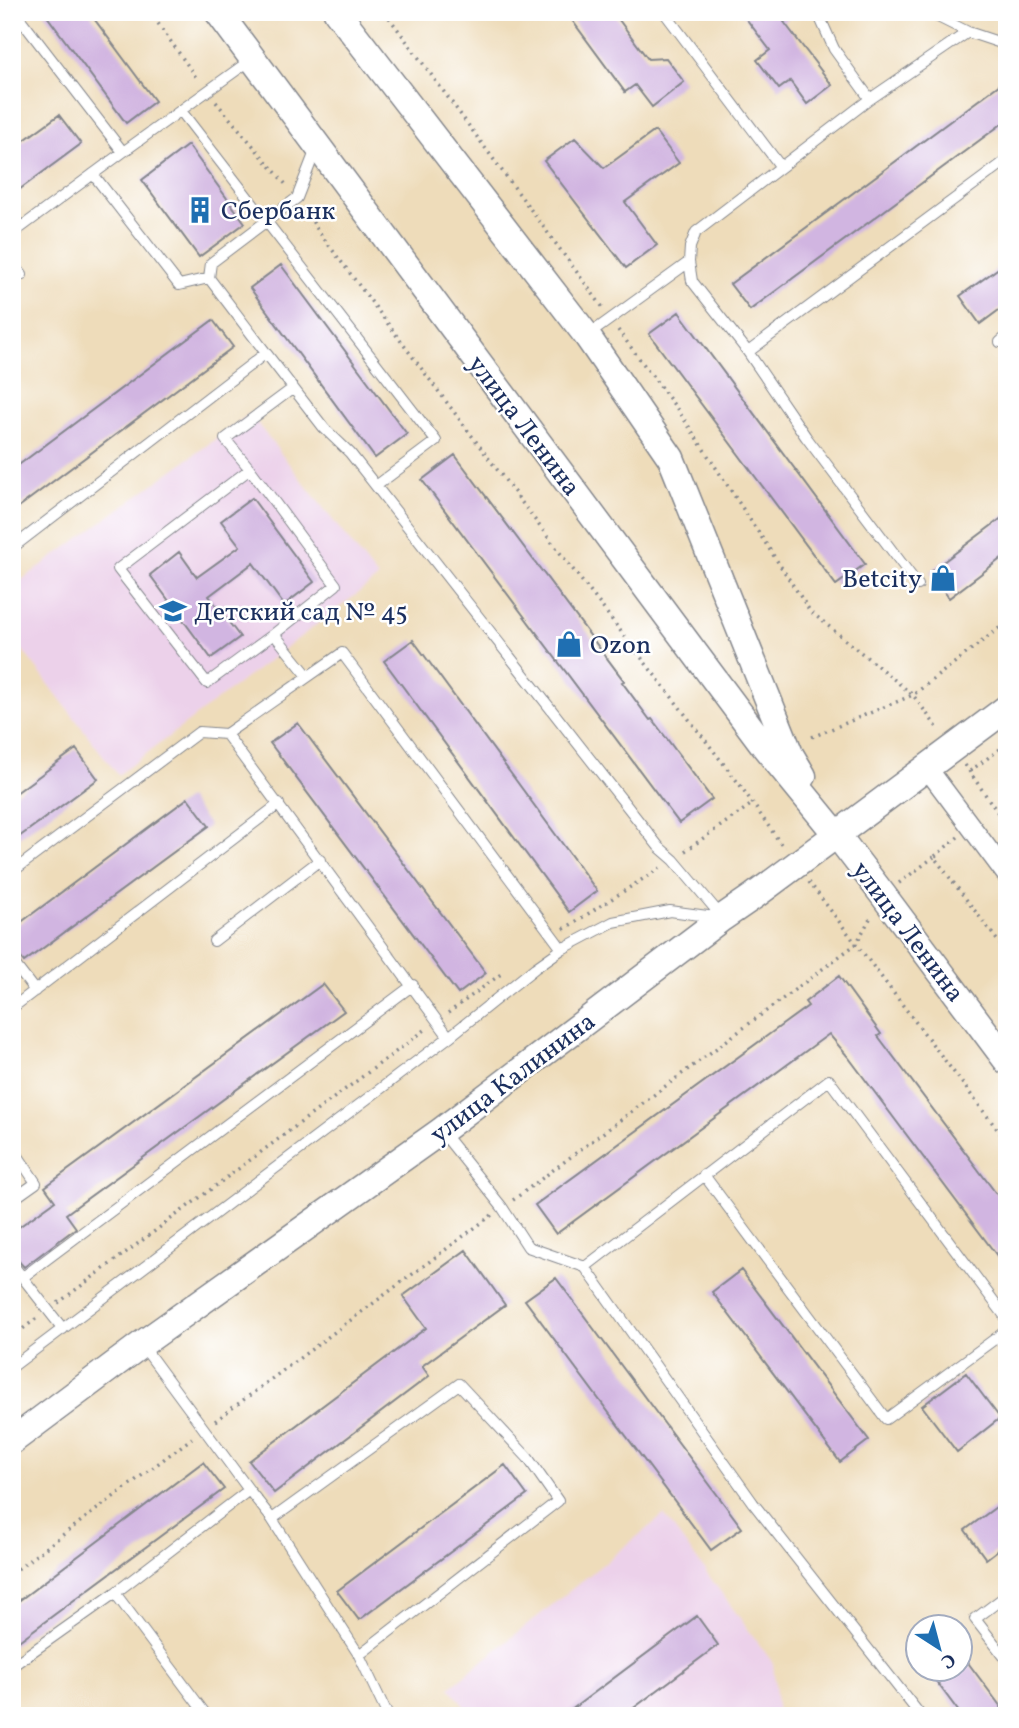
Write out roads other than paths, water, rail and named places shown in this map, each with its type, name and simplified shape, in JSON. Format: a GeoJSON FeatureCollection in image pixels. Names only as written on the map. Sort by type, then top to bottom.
{"type":"FeatureCollection","features":[{"type":"Feature","properties":{"kind":"street","name":"улица Ленина"},"geometry":{"type":"LineString","coordinates":[[218,12],[704,667],[837,835],[1007,1061]]}},
{"type":"Feature","properties":{"kind":"street","name":"улица Ленина"},"geometry":{"type":"LineString","coordinates":[[337,12],[587,336],[671,458],[790,754],[837,835]]}},
{"type":"Feature","properties":{"kind":"street","name":"улица Калинина"},"geometry":{"type":"LineString","coordinates":[[12,1441],[142,1344],[442,1131],[722,918],[1007,708]]}},
{"type":"Feature","properties":{"kind":"street"},"geometry":{"type":"LineString","coordinates":[[927,768],[1007,875]]}},
{"type":"Feature","properties":{"kind":"lane"},"geometry":{"type":"LineString","coordinates":[[15,12],[123,152]]}},
{"type":"Feature","properties":{"kind":"lane"},"geometry":{"type":"LineString","coordinates":[[664,12],[781,167]]}},
{"type":"Feature","properties":{"kind":"lane"},"geometry":{"type":"LineString","coordinates":[[815,12],[834,49],[870,99]]}},
{"type":"Feature","properties":{"kind":"lane"},"geometry":{"type":"LineString","coordinates":[[929,12],[968,32],[1007,45]]}},
{"type":"Feature","properties":{"kind":"lane"},"geometry":{"type":"LineString","coordinates":[[918,584],[806,436],[748,352],[692,281],[690,247],[696,232],[870,99],[968,32]]}},
{"type":"Feature","properties":{"kind":"lane"},"geometry":{"type":"LineString","coordinates":[[12,234],[253,58]]}},
{"type":"Feature","properties":{"kind":"lane"},"geometry":{"type":"LineString","coordinates":[[181,111],[436,440],[376,486]]}},
{"type":"Feature","properties":{"kind":"lane"},"geometry":{"type":"LineString","coordinates":[[317,146],[297,198],[211,263],[209,278],[292,389],[376,486],[659,847],[674,860],[722,918]]}},
{"type":"Feature","properties":{"kind":"lane"},"geometry":{"type":"LineString","coordinates":[[748,352],[1007,160]]}},
{"type":"Feature","properties":{"kind":"lane"},"geometry":{"type":"LineString","coordinates":[[93,174],[179,285],[209,278]]}},
{"type":"Feature","properties":{"kind":"lane"},"geometry":{"type":"LineString","coordinates":[[12,262],[22,275]]}},
{"type":"Feature","properties":{"kind":"lane"},"geometry":{"type":"LineString","coordinates":[[587,336],[689,262]]}},
{"type":"Feature","properties":{"kind":"lane"},"geometry":{"type":"LineString","coordinates":[[12,548],[266,353]]}},
{"type":"Feature","properties":{"kind":"lane"},"geometry":{"type":"LineString","coordinates":[[250,469],[118,569],[207,683],[337,585],[250,469],[225,439],[292,389]]}},
{"type":"Feature","properties":{"kind":"lane"},"geometry":{"type":"LineString","coordinates":[[274,634],[308,676]]}},
{"type":"Feature","properties":{"kind":"lane"},"geometry":{"type":"LineString","coordinates":[[12,873],[200,732],[226,734],[342,653],[562,949]]}},
{"type":"Feature","properties":{"kind":"lane"},"geometry":{"type":"LineString","coordinates":[[226,734],[449,1037]]}},
{"type":"Feature","properties":{"kind":"lane"},"geometry":{"type":"LineString","coordinates":[[12,1008],[279,804]]}},
{"type":"Feature","properties":{"kind":"lane"},"geometry":{"type":"LineString","coordinates":[[214,941],[320,860]]}},
{"type":"Feature","properties":{"kind":"lane"},"geometry":{"type":"LineString","coordinates":[[12,1367],[562,949],[613,922],[670,911],[722,918]]}},
{"type":"Feature","properties":{"kind":"lane"},"geometry":{"type":"LineString","coordinates":[[12,961],[35,990]]}},
{"type":"Feature","properties":{"kind":"lane"},"geometry":{"type":"LineString","coordinates":[[23,1277],[412,985]]}},
{"type":"Feature","properties":{"kind":"lane"},"geometry":{"type":"LineString","coordinates":[[585,1267],[829,1080],[1007,1319]]}},
{"type":"Feature","properties":{"kind":"lane"},"geometry":{"type":"LineString","coordinates":[[442,1131],[502,1207],[528,1247],[585,1267],[753,1503],[921,1716]]}},
{"type":"Feature","properties":{"kind":"lane"},"geometry":{"type":"LineString","coordinates":[[12,1147],[36,1182],[12,1200]]}},
{"type":"Feature","properties":{"kind":"lane"},"geometry":{"type":"LineString","coordinates":[[705,1175],[886,1419],[1007,1330]]}},
{"type":"Feature","properties":{"kind":"lane"},"geometry":{"type":"LineString","coordinates":[[12,1264],[63,1329]]}},
{"type":"Feature","properties":{"kind":"lane"},"geometry":{"type":"LineString","coordinates":[[142,1344],[272,1519],[359,1655],[388,1716]]}},
{"type":"Feature","properties":{"kind":"lane"},"geometry":{"type":"LineString","coordinates":[[272,1519],[459,1384],[528,1458],[558,1501],[359,1655]]}},
{"type":"Feature","properties":{"kind":"lane"},"geometry":{"type":"LineString","coordinates":[[12,1666],[115,1593],[249,1490]]}},
{"type":"Feature","properties":{"kind":"lane"},"geometry":{"type":"LineString","coordinates":[[115,1593],[207,1716]]}},
{"type":"Feature","properties":{"kind":"lane"},"geometry":{"type":"LineString","coordinates":[[1007,1595],[975,1619],[1007,1660]]}},
{"type":"Feature","properties":{"kind":"lane"},"geometry":{"type":"LineString","coordinates":[[12,1710],[17,1716]]}},
{"type":"Feature","properties":{"kind":"place","name":"Сбербанк"},"geometry":{"type":"Point","coordinates":[200,210]}},
{"type":"Feature","properties":{"kind":"place","name":"Betcity"},"geometry":{"type":"Point","coordinates":[943,578]}},
{"type":"Feature","properties":{"kind":"place","name":"Детский сад № 45"},"geometry":{"type":"Point","coordinates":[173,611]}},
{"type":"Feature","properties":{"kind":"place","name":"Ozon"},"geometry":{"type":"Point","coordinates":[569,644]}}]}
